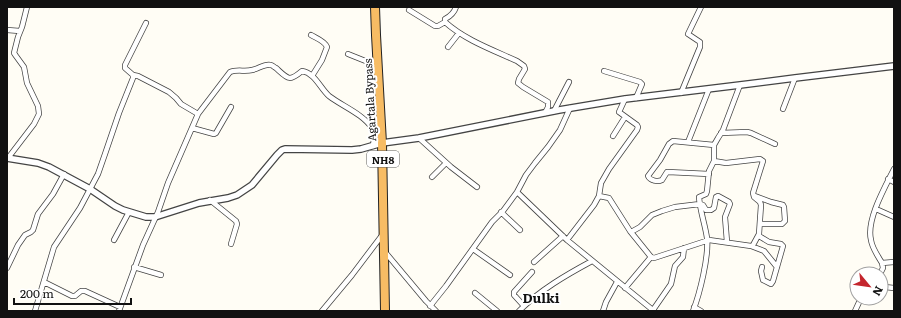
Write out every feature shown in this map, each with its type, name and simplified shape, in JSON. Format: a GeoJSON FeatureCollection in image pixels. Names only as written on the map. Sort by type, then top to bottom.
{"type":"FeatureCollection","features":[{"type":"Feature","properties":{"kind":"highway","name":"Agartala Bypass"},"geometry":{"type":"LineString","coordinates":[[375,7],[382,143],[385,311]]}},
{"type":"Feature","properties":{"kind":"street"},"geometry":{"type":"LineString","coordinates":[[409,10],[435,26],[438,26],[445,22],[445,19],[454,12],[456,7]]}},
{"type":"Feature","properties":{"kind":"street"},"geometry":{"type":"LineString","coordinates":[[681,92],[700,47],[700,42],[688,34],[701,7]]}},
{"type":"Feature","properties":{"kind":"street"},"geometry":{"type":"LineString","coordinates":[[26,8],[14,53],[24,67],[27,83],[38,106],[39,114],[34,124],[8,158],[38,163],[49,167],[90,189],[115,206],[146,217],[155,217],[210,200],[228,198],[243,192],[282,150],[352,150],[570,108],[681,92],[894,66]]}},
{"type":"Feature","properties":{"kind":"street"},"geometry":{"type":"LineString","coordinates":[[445,22],[460,33],[517,61],[524,66],[525,69],[518,83],[548,102],[548,107],[545,113]]}},
{"type":"Feature","properties":{"kind":"street"},"geometry":{"type":"LineString","coordinates":[[146,23],[125,65],[125,68],[133,75],[138,76],[169,92],[181,104],[198,114]]}},
{"type":"Feature","properties":{"kind":"street"},"geometry":{"type":"LineString","coordinates":[[7,30],[20,32]]}},
{"type":"Feature","properties":{"kind":"street"},"geometry":{"type":"LineString","coordinates":[[448,47],[460,33]]}},
{"type":"Feature","properties":{"kind":"street"},"geometry":{"type":"LineString","coordinates":[[311,35],[324,42],[327,47],[322,60],[312,76]]}},
{"type":"Feature","properties":{"kind":"street"},"geometry":{"type":"LineString","coordinates":[[348,54],[378,66]]}},
{"type":"Feature","properties":{"kind":"street"},"geometry":{"type":"LineString","coordinates":[[44,282],[72,296],[75,296],[81,291],[85,291],[120,309],[134,267],[198,114],[230,72],[252,70],[270,65],[288,78],[294,78],[302,71],[305,71],[312,76],[328,95],[368,123],[373,130],[373,146]]}},
{"type":"Feature","properties":{"kind":"street"},"geometry":{"type":"LineString","coordinates":[[604,71],[640,82],[642,84],[636,98]]}},
{"type":"Feature","properties":{"kind":"street"},"geometry":{"type":"LineString","coordinates":[[35,311],[54,247],[80,208],[98,174],[133,75]]}},
{"type":"Feature","properties":{"kind":"street"},"geometry":{"type":"LineString","coordinates":[[782,109],[795,78]]}},
{"type":"Feature","properties":{"kind":"street"},"geometry":{"type":"LineString","coordinates":[[554,111],[569,82]]}},
{"type":"Feature","properties":{"kind":"street"},"geometry":{"type":"LineString","coordinates":[[701,311],[693,309],[702,281],[706,260],[707,241],[699,197],[706,194],[709,174],[714,161],[714,145],[725,126],[740,86]]}},
{"type":"Feature","properties":{"kind":"street"},"geometry":{"type":"LineString","coordinates":[[688,142],[709,89]]}},
{"type":"Feature","properties":{"kind":"street"},"geometry":{"type":"LineString","coordinates":[[567,240],[594,205],[599,196],[601,183],[609,168],[637,130],[637,125],[619,112],[625,100]]}},
{"type":"Feature","properties":{"kind":"street"},"geometry":{"type":"LineString","coordinates":[[192,128],[214,134],[216,133],[231,107]]}},
{"type":"Feature","properties":{"kind":"street"},"geometry":{"type":"LineString","coordinates":[[430,306],[492,222],[502,212],[535,162],[548,147],[560,130],[570,108]]}},
{"type":"Feature","properties":{"kind":"street"},"geometry":{"type":"LineString","coordinates":[[613,136],[624,117]]}},
{"type":"Feature","properties":{"kind":"street"},"geometry":{"type":"LineString","coordinates":[[721,133],[751,133],[775,144]]}},
{"type":"Feature","properties":{"kind":"street"},"geometry":{"type":"LineString","coordinates":[[419,138],[446,163],[477,187]]}},
{"type":"Feature","properties":{"kind":"street"},"geometry":{"type":"LineString","coordinates":[[709,174],[667,172],[660,181],[648,178],[648,175],[673,141],[714,145]]}},
{"type":"Feature","properties":{"kind":"street"},"geometry":{"type":"LineString","coordinates":[[714,161],[726,163],[760,159],[762,162],[754,190],[754,196],[762,205],[759,236],[751,246]]}},
{"type":"Feature","properties":{"kind":"street"},"geometry":{"type":"LineString","coordinates":[[432,177],[446,163]]}},
{"type":"Feature","properties":{"kind":"street"},"geometry":{"type":"LineString","coordinates":[[883,266],[870,239],[870,226],[878,200],[894,169]]}},
{"type":"Feature","properties":{"kind":"street"},"geometry":{"type":"LineString","coordinates":[[7,268],[18,245],[25,235],[32,232],[38,214],[53,194],[64,174]]}},
{"type":"Feature","properties":{"kind":"street"},"geometry":{"type":"LineString","coordinates":[[888,179],[894,182]]}},
{"type":"Feature","properties":{"kind":"street"},"geometry":{"type":"LineString","coordinates":[[516,192],[567,240],[653,311],[671,284],[675,266],[682,259],[684,248]]}},
{"type":"Feature","properties":{"kind":"street"},"geometry":{"type":"LineString","coordinates":[[599,196],[609,198],[631,232],[651,257]]}},
{"type":"Feature","properties":{"kind":"street"},"geometry":{"type":"LineString","coordinates":[[631,232],[640,227],[652,215],[662,211],[700,204],[703,205],[705,209],[713,209],[717,196],[720,196],[729,202],[730,206],[724,220],[727,242]]}},
{"type":"Feature","properties":{"kind":"street"},"geometry":{"type":"LineString","coordinates":[[754,196],[784,207],[785,220],[782,224],[760,224]]}},
{"type":"Feature","properties":{"kind":"street"},"geometry":{"type":"LineString","coordinates":[[210,200],[236,221],[237,224],[231,244]]}},
{"type":"Feature","properties":{"kind":"street"},"geometry":{"type":"LineString","coordinates":[[876,209],[894,217]]}},
{"type":"Feature","properties":{"kind":"street"},"geometry":{"type":"LineString","coordinates":[[114,240],[129,212]]}},
{"type":"Feature","properties":{"kind":"street"},"geometry":{"type":"LineString","coordinates":[[502,212],[520,230]]}},
{"type":"Feature","properties":{"kind":"street"},"geometry":{"type":"LineString","coordinates":[[322,311],[384,233]]}},
{"type":"Feature","properties":{"kind":"street"},"geometry":{"type":"LineString","coordinates":[[534,262],[563,236]]}},
{"type":"Feature","properties":{"kind":"street"},"geometry":{"type":"LineString","coordinates":[[759,236],[769,242],[781,244],[783,246],[771,284],[763,280],[761,271],[762,267]]}},
{"type":"Feature","properties":{"kind":"street"},"geometry":{"type":"LineString","coordinates":[[651,257],[654,258],[707,241],[727,242],[751,246],[764,251],[777,267]]}},
{"type":"Feature","properties":{"kind":"street"},"geometry":{"type":"LineString","coordinates":[[473,248],[510,275]]}},
{"type":"Feature","properties":{"kind":"street"},"geometry":{"type":"LineString","coordinates":[[384,251],[430,306],[436,311]]}},
{"type":"Feature","properties":{"kind":"street"},"geometry":{"type":"LineString","coordinates":[[625,288],[651,257]]}},
{"type":"Feature","properties":{"kind":"street"},"geometry":{"type":"LineString","coordinates":[[519,311],[537,294],[592,261]]}},
{"type":"Feature","properties":{"kind":"street"},"geometry":{"type":"LineString","coordinates":[[882,263],[894,262]]}},
{"type":"Feature","properties":{"kind":"street"},"geometry":{"type":"LineString","coordinates":[[134,267],[161,275]]}},
{"type":"Feature","properties":{"kind":"street"},"geometry":{"type":"LineString","coordinates":[[524,306],[514,295],[514,292],[532,272]]}},
{"type":"Feature","properties":{"kind":"street"},"geometry":{"type":"LineString","coordinates":[[604,310],[606,302],[617,282]]}},
{"type":"Feature","properties":{"kind":"street"},"geometry":{"type":"LineString","coordinates":[[475,293],[497,311]]}},
{"type":"Feature","properties":{"kind":"district","name":"Dulki"},"geometry":{"type":"Point","coordinates":[541,297]}}]}
